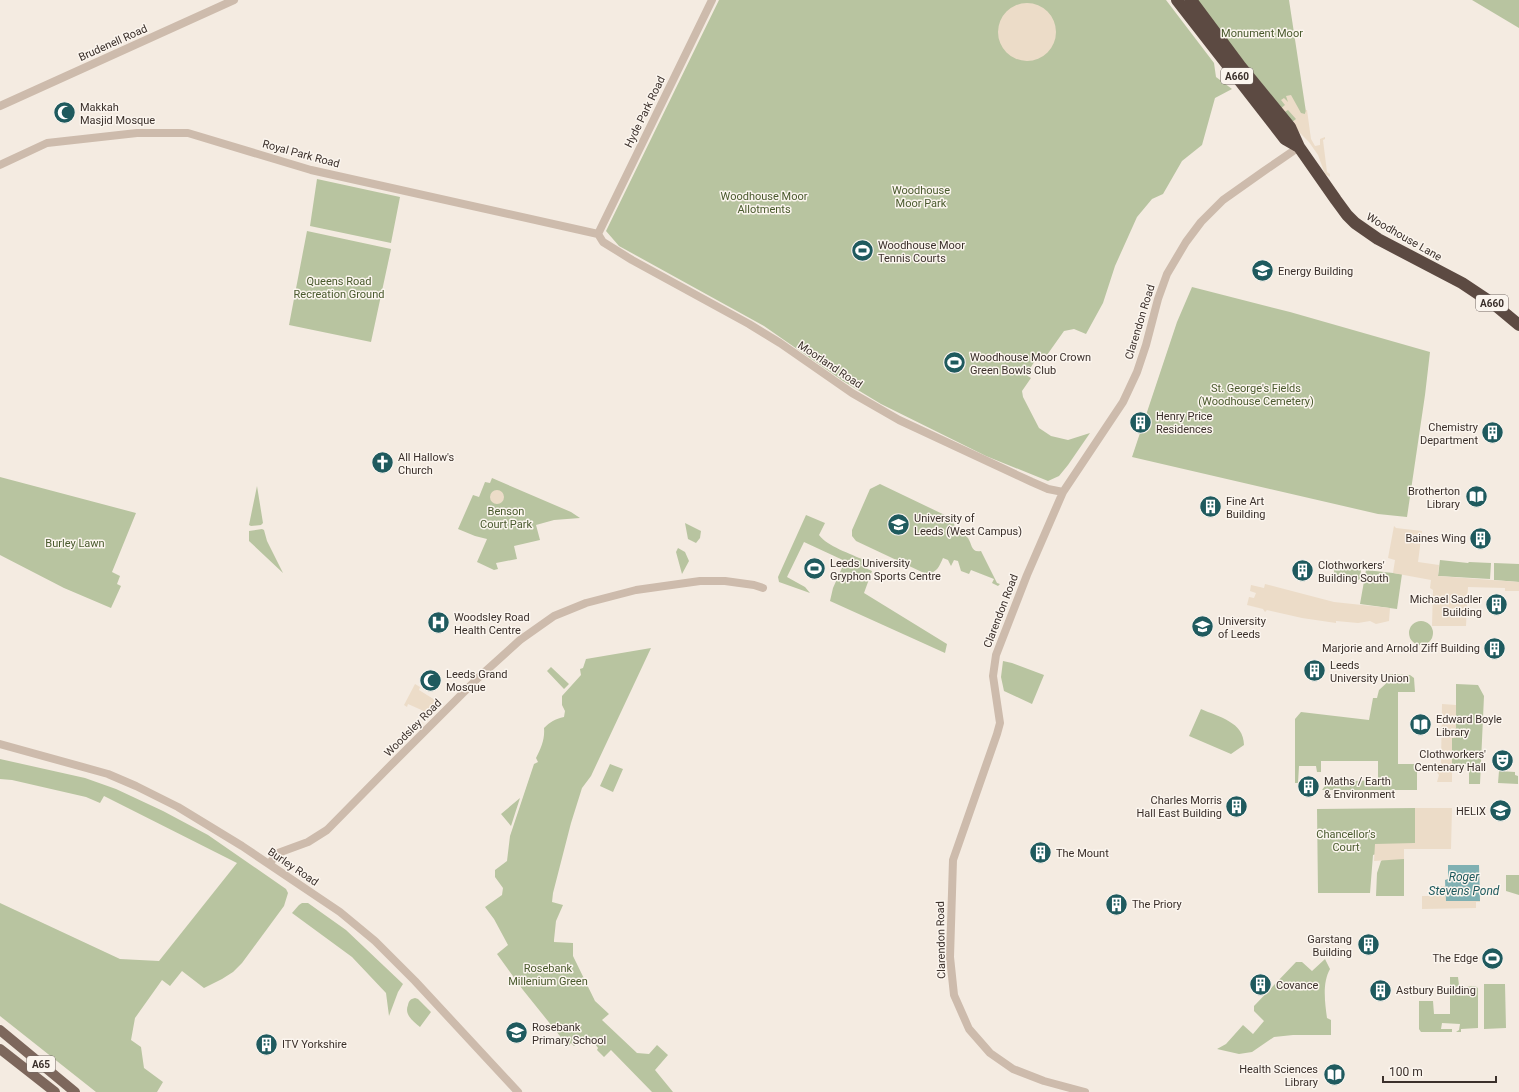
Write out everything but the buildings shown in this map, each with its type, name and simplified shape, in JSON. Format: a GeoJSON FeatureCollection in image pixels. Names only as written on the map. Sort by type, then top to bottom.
{"type":"FeatureCollection","features":[{"type":"Feature","properties":{"kind":"highway","name":"Woodhouse Lane"},"geometry":{"type":"LineString","coordinates":[[1177,0],[1285,139],[1299,147]]}},
{"type":"Feature","properties":{"kind":"highway","name":"Woodhouse Lane"},"geometry":{"type":"LineString","coordinates":[[1191,0],[1241,67],[1290,127],[1299,147],[1346,215],[1378,239],[1462,283],[1495,305],[1519,325]]}},
{"type":"Feature","properties":{"kind":"main road","name":"A65"},"geometry":{"type":"LineString","coordinates":[[0,1030],[75,1092]]}},
{"type":"Feature","properties":{"kind":"main road","name":"A65"},"geometry":{"type":"LineString","coordinates":[[0,1049],[55,1092]]}},
{"type":"Feature","properties":{"kind":"street","name":"Brudenell Road"},"geometry":{"type":"LineString","coordinates":[[0,106],[234,0]]}},
{"type":"Feature","properties":{"kind":"street","name":"Hyde Park Road"},"geometry":{"type":"LineString","coordinates":[[598,234],[712,0]]}},
{"type":"Feature","properties":{"kind":"street","name":"Royal Park Road"},"geometry":{"type":"LineString","coordinates":[[0,165],[47,143],[137,133],[188,133],[310,170],[598,234]]}},
{"type":"Feature","properties":{"kind":"street","name":"Clarendon Road"},"geometry":{"type":"LineString","coordinates":[[1085,1092],[1012,1069],[990,1053],[969,1028],[958,1006],[953,986],[950,957],[953,860],[1000,724],[993,676],[996,655],[1034,558],[1063,492],[1123,402],[1137,372],[1146,345],[1161,288],[1167,274],[1186,242],[1201,222],[1223,200],[1299,147]]}},
{"type":"Feature","properties":{"kind":"street","name":"Moorland Road"},"geometry":{"type":"LineString","coordinates":[[598,234],[603,242],[632,260],[749,324],[780,343],[852,393],[899,420],[1032,482],[1048,489],[1063,492]]}},
{"type":"Feature","properties":{"kind":"street","name":"Woodsley Road"},"geometry":{"type":"LineString","coordinates":[[269,864],[278,853],[308,842],[328,830],[387,769],[490,668],[528,634],[554,616],[580,605],[610,596],[636,590],[700,581],[725,581],[754,585],[763,588]]}},
{"type":"Feature","properties":{"kind":"street","name":"Burley Road"},"geometry":{"type":"LineString","coordinates":[[0,745],[108,774],[136,786],[178,807],[269,864],[340,912],[375,941],[427,993],[518,1092]]}},
{"type":"Feature","properties":{"kind":"green space","name":"Woodhouse Moor Park"},"geometry":{"type":"Polygon","coordinates":[[[719,0],[1166,0],[1214,63],[1216,77],[1232,89],[1215,98],[1202,145],[1182,161],[1163,194],[1152,199],[1137,217],[1115,266],[1103,303],[1086,334],[1074,329],[1064,331],[1042,362],[1036,359],[1026,375],[1031,378],[1022,391],[1023,397],[1039,428],[1051,436],[1068,440],[1090,433],[1059,476],[1048,481],[986,456],[881,404],[843,381],[764,326],[619,246],[606,231],[719,0]]]}},
{"type":"Feature","properties":{"kind":"green space","name":"Monument Moor"},"geometry":{"type":"Polygon","coordinates":[[[1195,0],[1289,0],[1306,112],[1305,114],[1292,122],[1195,0]]]}},
{"type":"Feature","properties":{"kind":"green space"},"geometry":{"type":"Polygon","coordinates":[[[1472,0],[1519,0],[1519,28],[1472,0]]]}},
{"type":"Feature","properties":{"kind":"green space"},"geometry":{"type":"Polygon","coordinates":[[[317,179],[400,197],[391,243],[310,226],[317,179]]]}},
{"type":"Feature","properties":{"kind":"green space","name":"Queens Road Recreation Ground"},"geometry":{"type":"Polygon","coordinates":[[[307,231],[391,249],[371,342],[289,325],[307,231]]]}},
{"type":"Feature","properties":{"kind":"green space","name":"St. George's Fields (Woodhouse Cemetery)"},"geometry":{"type":"Polygon","coordinates":[[[1192,287],[1290,312],[1430,352],[1407,517],[1378,514],[1132,457],[1177,322],[1192,287]]]}},
{"type":"Feature","properties":{"kind":"green space","name":"Burley Lawn"},"geometry":{"type":"Polygon","coordinates":[[[0,477],[136,513],[112,572],[120,576],[117,584],[121,586],[111,608],[64,588],[0,555],[0,477]]]}},
{"type":"Feature","properties":{"kind":"green space","name":"Benson Court Park"},"geometry":{"type":"Polygon","coordinates":[[[492,478],[571,512],[580,518],[554,520],[536,525],[540,540],[514,546],[517,559],[496,563],[498,569],[494,570],[477,562],[487,539],[458,529],[473,495],[479,497],[485,482],[490,483],[492,478]]]}},
{"type":"Feature","properties":{"kind":"green space"},"geometry":{"type":"Polygon","coordinates":[[[880,484],[951,518],[959,534],[963,534],[968,538],[972,548],[975,551],[981,551],[997,583],[1000,584],[998,586],[992,583],[994,579],[971,570],[969,574],[961,571],[958,561],[954,560],[951,566],[948,560],[943,558],[934,572],[924,573],[856,541],[852,536],[852,530],[870,489],[880,484]]]}},
{"type":"Feature","properties":{"kind":"green space"},"geometry":{"type":"Polygon","coordinates":[[[257,486],[263,523],[261,525],[251,526],[249,525],[257,486]]]}},
{"type":"Feature","properties":{"kind":"green space"},"geometry":{"type":"Polygon","coordinates":[[[806,515],[825,523],[819,535],[828,543],[864,560],[861,566],[872,571],[864,593],[947,644],[945,653],[830,601],[833,588],[845,561],[804,542],[787,577],[805,587],[810,593],[779,582],[778,577],[806,515]]]}},
{"type":"Feature","properties":{"kind":"green space"},"geometry":{"type":"Polygon","coordinates":[[[685,523],[701,531],[700,538],[696,543],[688,539],[685,523]]]}},
{"type":"Feature","properties":{"kind":"green space"},"geometry":{"type":"Polygon","coordinates":[[[264,530],[267,541],[283,573],[249,541],[249,531],[264,530]]]}},
{"type":"Feature","properties":{"kind":"green space"},"geometry":{"type":"Polygon","coordinates":[[[678,548],[685,552],[689,561],[682,574],[676,552],[678,548]]]}},
{"type":"Feature","properties":{"kind":"green space"},"geometry":{"type":"Polygon","coordinates":[[[1440,560],[1468,563],[1491,563],[1490,579],[1438,576],[1440,560]]]}},
{"type":"Feature","properties":{"kind":"green space"},"geometry":{"type":"Polygon","coordinates":[[[1494,563],[1519,564],[1519,582],[1494,580],[1494,563]]]}},
{"type":"Feature","properties":{"kind":"green space"},"geometry":{"type":"Polygon","coordinates":[[[1335,567],[1361,570],[1360,580],[1333,577],[1335,567]]]}},
{"type":"Feature","properties":{"kind":"green space"},"geometry":{"type":"Polygon","coordinates":[[[1366,570],[1402,574],[1397,609],[1360,604],[1366,570]]]}},
{"type":"Feature","properties":{"kind":"green space"},"geometry":{"type":"Polygon","coordinates":[[[1421,621],[1430,624],[1433,633],[1430,642],[1421,645],[1412,642],[1409,633],[1412,624],[1421,621]]]}},
{"type":"Feature","properties":{"kind":"green space","name":"Rosebank Millenium Green"},"geometry":{"type":"Polygon","coordinates":[[[651,648],[591,776],[582,788],[571,823],[552,902],[563,905],[556,921],[554,942],[573,943],[573,956],[595,1001],[609,1014],[602,1020],[637,1053],[649,1054],[657,1045],[668,1055],[655,1070],[673,1092],[652,1092],[611,1050],[604,1057],[597,1050],[598,1048],[595,1044],[591,1041],[584,1039],[574,1046],[571,1043],[568,1046],[523,990],[497,954],[508,945],[494,919],[485,907],[502,895],[503,888],[495,877],[495,870],[507,861],[510,836],[534,764],[538,762],[536,758],[540,751],[544,736],[544,728],[553,721],[564,717],[565,711],[562,705],[562,696],[581,675],[580,669],[583,668],[586,659],[651,648]]]}},
{"type":"Feature","properties":{"kind":"green space"},"geometry":{"type":"Polygon","coordinates":[[[1003,661],[1044,675],[1032,704],[1004,691],[1001,677],[1003,661]]]}},
{"type":"Feature","properties":{"kind":"green space"},"geometry":{"type":"Polygon","coordinates":[[[551,667],[569,684],[564,689],[547,671],[551,667]]]}},
{"type":"Feature","properties":{"kind":"green space"},"geometry":{"type":"Polygon","coordinates":[[[1389,674],[1410,675],[1414,678],[1415,692],[1398,692],[1398,764],[1417,764],[1417,790],[1322,790],[1325,786],[1331,786],[1331,782],[1378,780],[1378,761],[1321,761],[1321,772],[1317,772],[1316,766],[1299,766],[1298,783],[1295,783],[1295,719],[1301,712],[1369,720],[1373,698],[1377,698],[1379,690],[1391,679],[1389,674]]]}},
{"type":"Feature","properties":{"kind":"green space"},"geometry":{"type":"Polygon","coordinates":[[[1456,684],[1478,685],[1484,696],[1480,784],[1469,784],[1469,764],[1452,764],[1452,738],[1456,737],[1456,684]]]}},
{"type":"Feature","properties":{"kind":"green space"},"geometry":{"type":"Polygon","coordinates":[[[1201,709],[1229,721],[1235,726],[1243,737],[1244,745],[1231,754],[1189,736],[1201,709]]]}},
{"type":"Feature","properties":{"kind":"green space"},"geometry":{"type":"Polygon","coordinates":[[[0,759],[85,778],[116,789],[163,811],[208,835],[286,889],[288,893],[284,906],[242,963],[233,972],[204,988],[182,971],[170,986],[162,980],[135,1018],[131,1040],[141,1047],[144,1068],[163,1082],[157,1092],[96,1092],[0,1016],[0,903],[120,959],[159,961],[237,863],[104,796],[100,803],[86,797],[12,780],[0,779],[0,759]]]}},
{"type":"Feature","properties":{"kind":"green space"},"geometry":{"type":"Polygon","coordinates":[[[610,764],[623,769],[613,792],[600,786],[610,764]]]}},
{"type":"Feature","properties":{"kind":"green space"},"geometry":{"type":"Polygon","coordinates":[[[1499,771],[1515,772],[1515,775],[1518,776],[1518,784],[1498,783],[1499,771]]]}},
{"type":"Feature","properties":{"kind":"green space"},"geometry":{"type":"Polygon","coordinates":[[[520,798],[511,826],[501,814],[520,798]]]}},
{"type":"Feature","properties":{"kind":"green space","name":"Chancellor's Court"},"geometry":{"type":"Polygon","coordinates":[[[1415,808],[1415,843],[1373,855],[1370,893],[1318,893],[1317,809],[1415,808]]]}},
{"type":"Feature","properties":{"kind":"green space"},"geometry":{"type":"Polygon","coordinates":[[[1383,859],[1404,859],[1404,896],[1376,896],[1377,873],[1383,859]]]}},
{"type":"Feature","properties":{"kind":"green space"},"geometry":{"type":"Polygon","coordinates":[[[1506,875],[1519,875],[1519,895],[1506,891],[1506,875]]]}},
{"type":"Feature","properties":{"kind":"green space"},"geometry":{"type":"Polygon","coordinates":[[[302,903],[308,903],[346,930],[403,984],[398,992],[389,1016],[386,993],[352,957],[292,913],[302,903]]]}},
{"type":"Feature","properties":{"kind":"green space"},"geometry":{"type":"Polygon","coordinates":[[[1325,959],[1330,969],[1327,975],[1325,993],[1327,1018],[1331,1020],[1331,1035],[1293,1035],[1274,1037],[1252,1052],[1239,1054],[1217,1049],[1226,1044],[1243,1025],[1253,1034],[1264,1021],[1254,1011],[1254,1006],[1296,962],[1302,962],[1312,971],[1325,959]]]}},
{"type":"Feature","properties":{"kind":"green space"},"geometry":{"type":"Polygon","coordinates":[[[1450,977],[1458,977],[1459,985],[1464,987],[1475,986],[1478,988],[1478,1028],[1461,1029],[1461,1032],[1456,1032],[1459,1030],[1460,1024],[1442,1023],[1441,1029],[1452,1029],[1452,1032],[1421,1032],[1419,1029],[1419,1001],[1433,1001],[1434,1014],[1450,1014],[1450,977]]]}},
{"type":"Feature","properties":{"kind":"green space"},"geometry":{"type":"Polygon","coordinates":[[[1484,984],[1505,984],[1506,1028],[1484,1029],[1484,984]]]}},
{"type":"Feature","properties":{"kind":"green space"},"geometry":{"type":"Polygon","coordinates":[[[415,998],[418,999],[431,1012],[420,1027],[410,1018],[407,1012],[409,1001],[415,998]]]}},
{"type":"Feature","properties":{"kind":"shaded area"},"geometry":{"type":"Polygon","coordinates":[[[1027,3],[1043,8],[1051,16],[1056,32],[1051,48],[1043,56],[1027,61],[1011,56],[1003,48],[998,32],[1003,16],[1011,8],[1027,3]]]}},
{"type":"Feature","properties":{"kind":"shaded area"},"geometry":{"type":"Polygon","coordinates":[[[1291,95],[1301,113],[1305,114],[1307,110],[1311,139],[1315,146],[1320,145],[1320,139],[1325,137],[1323,140],[1327,172],[1330,174],[1330,177],[1325,174],[1318,155],[1309,142],[1298,131],[1293,122],[1296,119],[1288,110],[1283,113],[1280,109],[1285,105],[1281,100],[1284,98],[1288,102],[1286,96],[1291,95]]]}},
{"type":"Feature","properties":{"kind":"shaded area"},"geometry":{"type":"Polygon","coordinates":[[[494,490],[500,490],[504,494],[504,500],[500,504],[494,504],[490,500],[490,494],[494,490]]]}},
{"type":"Feature","properties":{"kind":"shaded area"},"geometry":{"type":"Polygon","coordinates":[[[1394,526],[1396,528],[1422,531],[1418,562],[1439,565],[1438,576],[1519,582],[1519,591],[1505,591],[1505,588],[1468,587],[1466,626],[1432,626],[1433,590],[1430,588],[1431,580],[1393,573],[1395,560],[1388,558],[1394,526]]]}},
{"type":"Feature","properties":{"kind":"shaded area"},"geometry":{"type":"Polygon","coordinates":[[[1265,584],[1334,602],[1390,608],[1389,621],[1376,624],[1370,621],[1358,623],[1336,621],[1336,623],[1302,618],[1267,610],[1265,612],[1263,609],[1247,605],[1249,597],[1254,598],[1256,593],[1250,591],[1251,585],[1264,588],[1265,584]]]}},
{"type":"Feature","properties":{"kind":"shaded area"},"geometry":{"type":"Polygon","coordinates":[[[415,684],[420,687],[419,690],[435,700],[433,704],[437,707],[436,709],[432,707],[427,718],[424,716],[426,712],[408,704],[407,707],[404,705],[415,684]]]}},
{"type":"Feature","properties":{"kind":"shaded area"},"geometry":{"type":"Polygon","coordinates":[[[1442,704],[1456,705],[1456,738],[1452,738],[1452,782],[1437,782],[1439,775],[1435,770],[1435,764],[1441,764],[1442,704]]]}},
{"type":"Feature","properties":{"kind":"shaded area"},"geometry":{"type":"Polygon","coordinates":[[[1415,808],[1452,808],[1451,849],[1404,849],[1404,859],[1374,861],[1375,844],[1415,843],[1415,808]]]}},
{"type":"Feature","properties":{"kind":"shaded area"},"geometry":{"type":"Polygon","coordinates":[[[1441,886],[1445,886],[1446,901],[1480,902],[1476,902],[1476,908],[1422,909],[1422,896],[1440,896],[1441,886]]]}},
{"type":"Feature","properties":{"kind":"water","name":"Roger Stevens Pond"},"geometry":{"type":"Polygon","coordinates":[[[1448,865],[1479,865],[1480,901],[1446,901],[1445,880],[1448,879],[1448,865]]]}},
{"type":"Feature","properties":{"kind":"place","name":"Makkah Masjid Mosque"},"geometry":{"type":"Point","coordinates":[64,113]}},
{"type":"Feature","properties":{"kind":"place","name":"Woodhouse Moor Tennis Courts"},"geometry":{"type":"Point","coordinates":[862,251]}},
{"type":"Feature","properties":{"kind":"place","name":"Energy Building"},"geometry":{"type":"Point","coordinates":[1263,271]}},
{"type":"Feature","properties":{"kind":"place","name":"Woodhouse Moor Crown Green Bowls Club"},"geometry":{"type":"Point","coordinates":[954,363]}},
{"type":"Feature","properties":{"kind":"place","name":"Henry Price Residences"},"geometry":{"type":"Point","coordinates":[1140,422]}},
{"type":"Feature","properties":{"kind":"place","name":"Chemistry Department"},"geometry":{"type":"Point","coordinates":[1493,433]}},
{"type":"Feature","properties":{"kind":"place","name":"All Hallow's Church"},"geometry":{"type":"Point","coordinates":[383,463]}},
{"type":"Feature","properties":{"kind":"place","name":"Brotherton Library"},"geometry":{"type":"Point","coordinates":[1476,497]}},
{"type":"Feature","properties":{"kind":"place","name":"Fine Art Building"},"geometry":{"type":"Point","coordinates":[1211,507]}},
{"type":"Feature","properties":{"kind":"place","name":"University of Leeds (West Campus)"},"geometry":{"type":"Point","coordinates":[899,524]}},
{"type":"Feature","properties":{"kind":"place","name":"Baines Wing"},"geometry":{"type":"Point","coordinates":[1481,538]}},
{"type":"Feature","properties":{"kind":"place","name":"Leeds University Gryphon Sports Centre"},"geometry":{"type":"Point","coordinates":[815,569]}},
{"type":"Feature","properties":{"kind":"place","name":"Clothworkers' Building South"},"geometry":{"type":"Point","coordinates":[1303,571]}},
{"type":"Feature","properties":{"kind":"place","name":"Michael Sadler Building"},"geometry":{"type":"Point","coordinates":[1497,605]}},
{"type":"Feature","properties":{"kind":"place","name":"Woodsley Road Health Centre"},"geometry":{"type":"Point","coordinates":[438,623]}},
{"type":"Feature","properties":{"kind":"place","name":"University of Leeds"},"geometry":{"type":"Point","coordinates":[1203,627]}},
{"type":"Feature","properties":{"kind":"place","name":"Marjorie and Arnold Ziff Building"},"geometry":{"type":"Point","coordinates":[1495,648]}},
{"type":"Feature","properties":{"kind":"place","name":"Leeds University Union"},"geometry":{"type":"Point","coordinates":[1314,671]}},
{"type":"Feature","properties":{"kind":"place","name":"Leeds Grand Mosque"},"geometry":{"type":"Point","coordinates":[430,680]}},
{"type":"Feature","properties":{"kind":"place","name":"Edward Boyle Library"},"geometry":{"type":"Point","coordinates":[1420,725]}},
{"type":"Feature","properties":{"kind":"place","name":"Clothworkers' Centenary Hall"},"geometry":{"type":"Point","coordinates":[1502,760]}},
{"type":"Feature","properties":{"kind":"place","name":"Maths / Earth & Environment"},"geometry":{"type":"Point","coordinates":[1308,787]}},
{"type":"Feature","properties":{"kind":"place","name":"Charles Morris Hall East Building"},"geometry":{"type":"Point","coordinates":[1237,806]}},
{"type":"Feature","properties":{"kind":"place","name":"HELIX"},"geometry":{"type":"Point","coordinates":[1501,811]}},
{"type":"Feature","properties":{"kind":"place","name":"The Mount"},"geometry":{"type":"Point","coordinates":[1040,853]}},
{"type":"Feature","properties":{"kind":"place","name":"The Priory"},"geometry":{"type":"Point","coordinates":[1117,904]}},
{"type":"Feature","properties":{"kind":"place","name":"Garstang Building"},"geometry":{"type":"Point","coordinates":[1368,945]}},
{"type":"Feature","properties":{"kind":"place","name":"The Edge"},"geometry":{"type":"Point","coordinates":[1493,958]}},
{"type":"Feature","properties":{"kind":"place","name":"Covance"},"geometry":{"type":"Point","coordinates":[1261,985]}},
{"type":"Feature","properties":{"kind":"place","name":"Astbury Building"},"geometry":{"type":"Point","coordinates":[1381,990]}},
{"type":"Feature","properties":{"kind":"place","name":"Rosebank Primary School"},"geometry":{"type":"Point","coordinates":[516,1033]}},
{"type":"Feature","properties":{"kind":"place","name":"ITV Yorkshire"},"geometry":{"type":"Point","coordinates":[266,1044]}},
{"type":"Feature","properties":{"kind":"place","name":"Health Sciences Library"},"geometry":{"type":"Point","coordinates":[1334,1075]}},
{"type":"Feature","properties":{"kind":"park label","name":"Woodhouse Moor Allotments"},"geometry":{"type":"Point","coordinates":[764,202]}}]}
